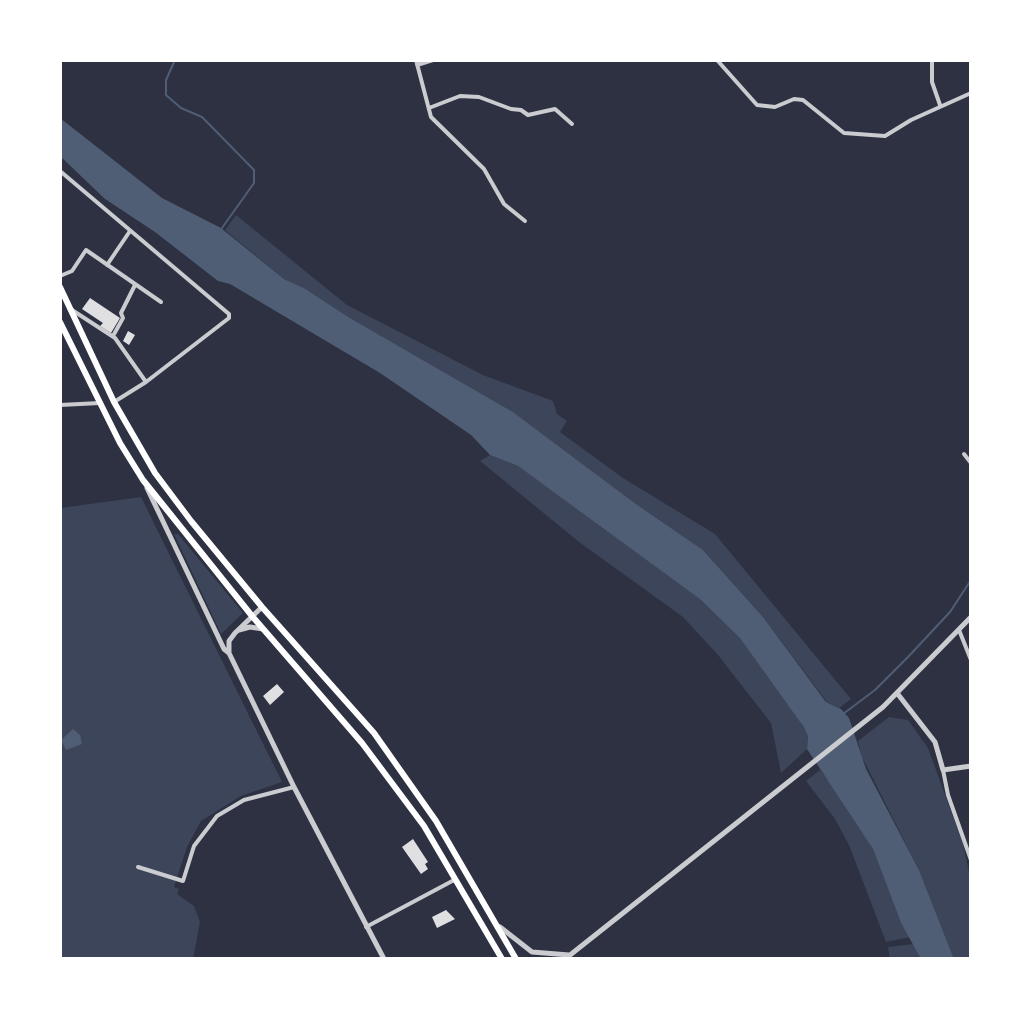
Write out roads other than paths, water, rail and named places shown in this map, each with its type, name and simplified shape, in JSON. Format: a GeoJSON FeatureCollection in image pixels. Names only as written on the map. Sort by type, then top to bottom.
{"type":"FeatureCollection","features":[{"type":"Feature","properties":{"kind":"main road"},"geometry":{"type":"LineString","coordinates":[[60,287],[114,402],[155,473],[262,607],[374,733],[436,821],[516,959]]}},
{"type":"Feature","properties":{"kind":"main road"},"geometry":{"type":"LineString","coordinates":[[60,322],[143,480],[252,616],[362,743],[424,826],[502,959]]}},
{"type":"Feature","properties":{"kind":"street"},"geometry":{"type":"LineString","coordinates":[[433,60],[417,63],[431,117],[484,169],[504,204],[525,221]]}},
{"type":"Feature","properties":{"kind":"street"},"geometry":{"type":"LineString","coordinates":[[717,60],[757,105],[775,107],[794,99],[803,100],[844,133],[885,136],[940,105],[971,93]]}},
{"type":"Feature","properties":{"kind":"street"},"geometry":{"type":"LineString","coordinates":[[932,60],[932,82],[940,105]]}},
{"type":"Feature","properties":{"kind":"street"},"geometry":{"type":"LineString","coordinates":[[429,108],[460,96],[479,97],[528,115],[555,109],[572,124]]}},
{"type":"Feature","properties":{"kind":"street"},"geometry":{"type":"LineString","coordinates":[[60,171],[229,314],[229,318],[146,382],[114,402]]}},
{"type":"Feature","properties":{"kind":"street"},"geometry":{"type":"LineString","coordinates":[[107,265],[130,231]]}},
{"type":"Feature","properties":{"kind":"street"},"geometry":{"type":"LineString","coordinates":[[60,276],[72,271],[86,250],[161,302]]}},
{"type":"Feature","properties":{"kind":"street"},"geometry":{"type":"LineString","coordinates":[[113,336],[135,285]]}},
{"type":"Feature","properties":{"kind":"street"},"geometry":{"type":"LineString","coordinates":[[71,310],[113,336],[146,382]]}},
{"type":"Feature","properties":{"kind":"street"},"geometry":{"type":"LineString","coordinates":[[60,405],[100,403]]}},
{"type":"Feature","properties":{"kind":"street"},"geometry":{"type":"LineString","coordinates":[[964,454],[971,463]]}},
{"type":"Feature","properties":{"kind":"street"},"geometry":{"type":"LineString","coordinates":[[143,480],[224,649],[229,653],[294,787],[384,959]]}},
{"type":"Feature","properties":{"kind":"street"},"geometry":{"type":"LineString","coordinates":[[229,653],[229,641],[262,607]]}},
{"type":"Feature","properties":{"kind":"street"},"geometry":{"type":"LineString","coordinates":[[498,926],[532,952],[568,957],[883,707],[971,617]]}},
{"type":"Feature","properties":{"kind":"street"},"geometry":{"type":"LineString","coordinates":[[235,633],[250,627],[263,629]]}},
{"type":"Feature","properties":{"kind":"street"},"geometry":{"type":"LineString","coordinates":[[959,630],[971,660]]}},
{"type":"Feature","properties":{"kind":"street"},"geometry":{"type":"LineString","coordinates":[[897,693],[935,742],[948,795],[971,860]]}},
{"type":"Feature","properties":{"kind":"street"},"geometry":{"type":"LineString","coordinates":[[943,770],[971,766]]}},
{"type":"Feature","properties":{"kind":"street"},"geometry":{"type":"LineString","coordinates":[[138,867],[183,881],[194,846],[217,816],[244,800],[294,787]]}},
{"type":"Feature","properties":{"kind":"street"},"geometry":{"type":"LineString","coordinates":[[366,927],[456,879]]}},
{"type":"Feature","properties":{"kind":"waterway"},"geometry":{"type":"LineString","coordinates":[[175,60],[166,80],[166,95],[181,108],[202,117],[254,170],[254,183],[222,228]]}},
{"type":"Feature","properties":{"kind":"waterway"},"geometry":{"type":"LineString","coordinates":[[843,714],[875,690],[908,657],[950,612],[971,580]]}}]}
